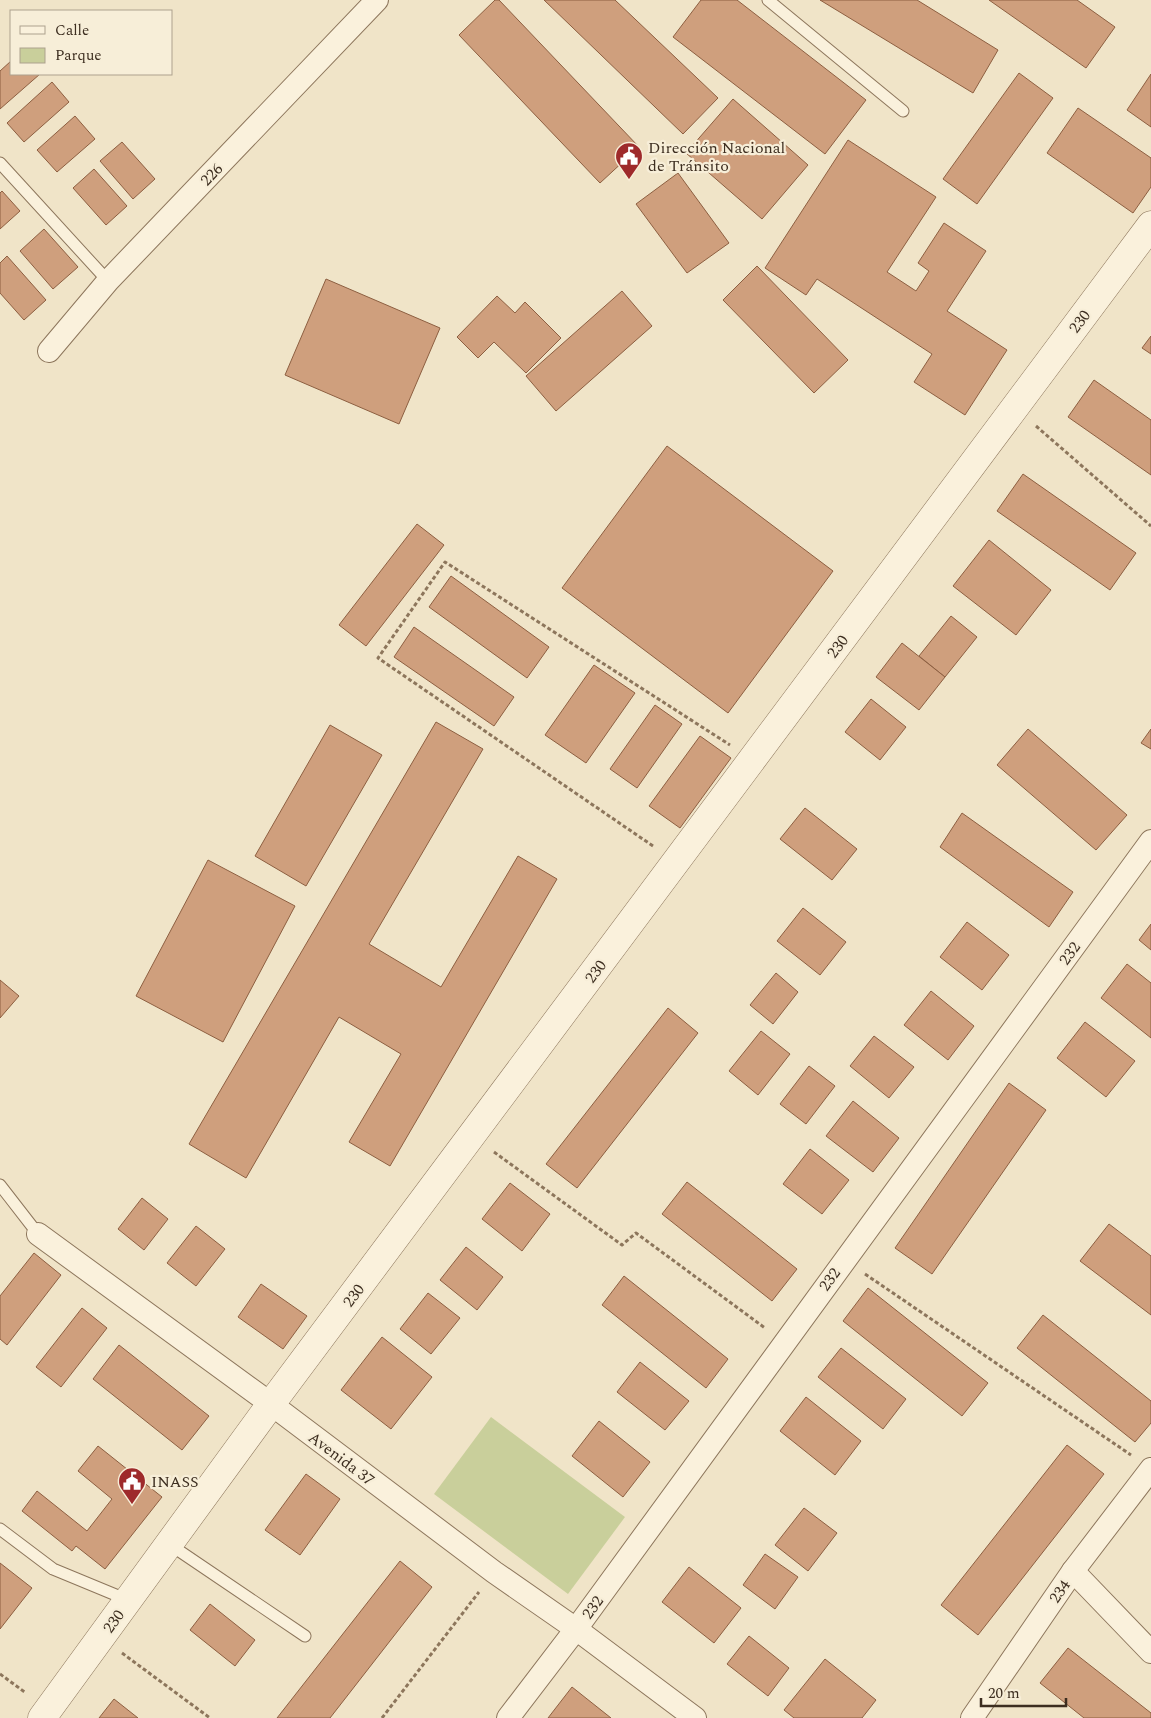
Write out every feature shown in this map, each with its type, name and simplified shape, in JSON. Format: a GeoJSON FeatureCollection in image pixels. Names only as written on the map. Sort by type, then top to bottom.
{"type":"FeatureCollection","features":[{"type":"Feature","properties":{"kind":"street","name":"226"},"geometry":{"type":"LineString","coordinates":[[49,351],[108,281],[377,0]]}},
{"type":"Feature","properties":{"kind":"street","name":"230"},"geometry":{"type":"LineString","coordinates":[[42,1718],[271,1404],[1151,225]]}},
{"type":"Feature","properties":{"kind":"street","name":"232"},"geometry":{"type":"LineString","coordinates":[[508,1718],[576,1628],[1151,841]]}},
{"type":"Feature","properties":{"kind":"street","name":"Avenida 37"},"geometry":{"type":"LineString","coordinates":[[38,1234],[271,1404],[494,1572],[576,1628],[695,1718]]}},
{"type":"Feature","properties":{"kind":"street","name":"234"},"geometry":{"type":"LineString","coordinates":[[972,1718],[1073,1571],[1143,1463]]}},
{"type":"Feature","properties":{"kind":"street"},"geometry":{"type":"LineString","coordinates":[[1073,1571],[1151,1652]]}},
{"type":"Feature","properties":{"kind":"lane"},"geometry":{"type":"LineString","coordinates":[[768,0],[903,111]]}},
{"type":"Feature","properties":{"kind":"lane"},"geometry":{"type":"LineString","coordinates":[[0,163],[108,281]]}},
{"type":"Feature","properties":{"kind":"lane","name":"Avenida 37"},"geometry":{"type":"LineString","coordinates":[[0,1185],[38,1234]]}},
{"type":"Feature","properties":{"kind":"lane"},"geometry":{"type":"LineString","coordinates":[[0,1530],[53,1569],[128,1600]]}},
{"type":"Feature","properties":{"kind":"lane"},"geometry":{"type":"LineString","coordinates":[[169,1544],[305,1636]]}},
{"type":"Feature","properties":{"kind":"path"},"geometry":{"type":"LineString","coordinates":[[1015,408],[1151,526]]}},
{"type":"Feature","properties":{"kind":"path"},"geometry":{"type":"LineString","coordinates":[[676,862],[378,658],[445,562],[752,759]]}},
{"type":"Feature","properties":{"kind":"path"},"geometry":{"type":"LineString","coordinates":[[472,1136],[622,1245],[636,1234],[784,1342]]}},
{"type":"Feature","properties":{"kind":"path"},"geometry":{"type":"LineString","coordinates":[[844,1260],[1143,1463]]}},
{"type":"Feature","properties":{"kind":"path"},"geometry":{"type":"LineString","coordinates":[[382,1718],[494,1572]]}},
{"type":"Feature","properties":{"kind":"path"},"geometry":{"type":"LineString","coordinates":[[101,1638],[210,1718]]}},
{"type":"Feature","properties":{"kind":"green space"},"geometry":{"type":"Polygon","coordinates":[[[491,1417],[625,1517],[568,1594],[434,1494],[491,1417]]]}},
{"type":"Feature","properties":{"kind":"building"},"geometry":{"type":"Polygon","coordinates":[[[495,0],[499,0],[639,147],[600,183],[459,35],[495,0]]]}},
{"type":"Feature","properties":{"kind":"building"},"geometry":{"type":"Polygon","coordinates":[[[544,0],[615,0],[718,98],[683,134],[544,0]]]}},
{"type":"Feature","properties":{"kind":"building"},"geometry":{"type":"Polygon","coordinates":[[[701,0],[737,0],[866,100],[825,154],[673,37],[701,0]]]}},
{"type":"Feature","properties":{"kind":"building"},"geometry":{"type":"Polygon","coordinates":[[[820,0],[917,0],[998,50],[973,93],[820,0]]]}},
{"type":"Feature","properties":{"kind":"building"},"geometry":{"type":"Polygon","coordinates":[[[989,0],[1077,0],[1115,27],[1086,68],[989,0]]]}},
{"type":"Feature","properties":{"kind":"building"},"geometry":{"type":"Polygon","coordinates":[[[10,62],[10,75],[39,75],[0,109],[0,71],[10,62]]]}},
{"type":"Feature","properties":{"kind":"building"},"geometry":{"type":"Polygon","coordinates":[[[1019,73],[1053,98],[977,204],[943,179],[1019,73]]]}},
{"type":"Feature","properties":{"kind":"building"},"geometry":{"type":"Polygon","coordinates":[[[1151,74],[1151,127],[1127,110],[1151,74]]]}},
{"type":"Feature","properties":{"kind":"building"},"geometry":{"type":"Polygon","coordinates":[[[52,82],[69,102],[24,142],[7,123],[52,82]]]}},
{"type":"Feature","properties":{"kind":"building"},"geometry":{"type":"Polygon","coordinates":[[[733,99],[808,165],[762,219],[686,153],[733,99]]]}},
{"type":"Feature","properties":{"kind":"building"},"geometry":{"type":"Polygon","coordinates":[[[1078,108],[1151,158],[1151,187],[1133,213],[1047,153],[1078,108]]]}},
{"type":"Feature","properties":{"kind":"building"},"geometry":{"type":"Polygon","coordinates":[[[75,116],[95,139],[57,172],[37,150],[75,116]]]}},
{"type":"Feature","properties":{"kind":"building"},"geometry":{"type":"Polygon","coordinates":[[[848,140],[936,197],[887,272],[916,291],[929,271],[918,263],[944,223],[986,251],[947,311],[1007,350],[965,415],[914,382],[932,354],[817,279],[806,295],[765,268],[848,140]]]}},
{"type":"Feature","properties":{"kind":"building"},"geometry":{"type":"Polygon","coordinates":[[[122,142],[155,179],[133,199],[100,161],[122,142]]]}},
{"type":"Feature","properties":{"kind":"building"},"geometry":{"type":"Polygon","coordinates":[[[94,169],[127,206],[106,225],[73,188],[94,169]]]}},
{"type":"Feature","properties":{"kind":"building"},"geometry":{"type":"Polygon","coordinates":[[[678,173],[729,243],[687,273],[636,204],[678,173]]]}},
{"type":"Feature","properties":{"kind":"building"},"geometry":{"type":"Polygon","coordinates":[[[2,191],[20,211],[0,229],[0,193],[2,191]]]}},
{"type":"Feature","properties":{"kind":"building"},"geometry":{"type":"Polygon","coordinates":[[[44,229],[78,267],[53,289],[20,251],[44,229]]]}},
{"type":"Feature","properties":{"kind":"building"},"geometry":{"type":"Polygon","coordinates":[[[7,256],[46,300],[24,320],[0,293],[0,263],[7,256]]]}},
{"type":"Feature","properties":{"kind":"building"},"geometry":{"type":"Polygon","coordinates":[[[757,266],[848,360],[814,393],[723,300],[757,266]]]}},
{"type":"Feature","properties":{"kind":"building"},"geometry":{"type":"Polygon","coordinates":[[[326,279],[440,328],[399,424],[285,375],[326,279]]]}},
{"type":"Feature","properties":{"kind":"building"},"geometry":{"type":"Polygon","coordinates":[[[622,291],[652,326],[556,411],[526,376],[622,291]]]}},
{"type":"Feature","properties":{"kind":"building"},"geometry":{"type":"Polygon","coordinates":[[[497,296],[515,313],[525,302],[561,338],[526,373],[494,342],[478,358],[457,337],[497,296]]]}},
{"type":"Feature","properties":{"kind":"building"},"geometry":{"type":"Polygon","coordinates":[[[1151,336],[1151,354],[1142,348],[1151,336]]]}},
{"type":"Feature","properties":{"kind":"building"},"geometry":{"type":"Polygon","coordinates":[[[1094,380],[1151,420],[1151,475],[1068,417],[1094,380]]]}},
{"type":"Feature","properties":{"kind":"building"},"geometry":{"type":"Polygon","coordinates":[[[667,446],[833,571],[728,713],[562,588],[667,446]]]}},
{"type":"Feature","properties":{"kind":"building"},"geometry":{"type":"Polygon","coordinates":[[[1023,474],[1136,553],[1110,590],[997,511],[1023,474]]]}},
{"type":"Feature","properties":{"kind":"building"},"geometry":{"type":"Polygon","coordinates":[[[417,524],[444,545],[366,646],[339,625],[417,524]]]}},
{"type":"Feature","properties":{"kind":"building"},"geometry":{"type":"Polygon","coordinates":[[[989,540],[1051,590],[1016,635],[953,586],[989,540]]]}},
{"type":"Feature","properties":{"kind":"building"},"geometry":{"type":"Polygon","coordinates":[[[451,576],[549,647],[527,678],[429,607],[451,576]]]}},
{"type":"Feature","properties":{"kind":"building"},"geometry":{"type":"Polygon","coordinates":[[[951,616],[977,637],[945,677],[919,656],[951,616]]]}},
{"type":"Feature","properties":{"kind":"building"},"geometry":{"type":"Polygon","coordinates":[[[414,627],[514,697],[494,726],[394,657],[414,627]]]}},
{"type":"Feature","properties":{"kind":"building"},"geometry":{"type":"Polygon","coordinates":[[[902,643],[945,677],[919,710],[876,677],[902,643]]]}},
{"type":"Feature","properties":{"kind":"building"},"geometry":{"type":"Polygon","coordinates":[[[594,665],[635,693],[586,763],[545,735],[594,665]]]}},
{"type":"Feature","properties":{"kind":"building"},"geometry":{"type":"Polygon","coordinates":[[[871,699],[906,727],[880,760],[845,732],[871,699]]]}},
{"type":"Feature","properties":{"kind":"building"},"geometry":{"type":"Polygon","coordinates":[[[655,705],[682,724],[637,788],[610,769],[655,705]]]}},
{"type":"Feature","properties":{"kind":"building"},"geometry":{"type":"Polygon","coordinates":[[[436,722],[483,749],[369,944],[441,987],[518,856],[557,879],[390,1166],[349,1142],[401,1054],[339,1017],[246,1178],[189,1144],[436,722]]]}},
{"type":"Feature","properties":{"kind":"building"},"geometry":{"type":"Polygon","coordinates":[[[330,725],[382,755],[306,886],[255,856],[330,725]]]}},
{"type":"Feature","properties":{"kind":"building"},"geometry":{"type":"Polygon","coordinates":[[[1028,729],[1127,815],[1096,850],[997,765],[1028,729]]]}},
{"type":"Feature","properties":{"kind":"building"},"geometry":{"type":"Polygon","coordinates":[[[1151,729],[1151,749],[1141,743],[1151,729]]]}},
{"type":"Feature","properties":{"kind":"building"},"geometry":{"type":"Polygon","coordinates":[[[700,736],[731,758],[680,828],[649,806],[700,736]]]}},
{"type":"Feature","properties":{"kind":"building"},"geometry":{"type":"Polygon","coordinates":[[[805,808],[857,849],[832,880],[780,839],[805,808]]]}},
{"type":"Feature","properties":{"kind":"building"},"geometry":{"type":"Polygon","coordinates":[[[962,813],[1073,892],[1049,927],[940,847],[962,813]]]}},
{"type":"Feature","properties":{"kind":"building"},"geometry":{"type":"Polygon","coordinates":[[[208,860],[295,906],[223,1042],[136,996],[208,860]]]}},
{"type":"Feature","properties":{"kind":"building"},"geometry":{"type":"Polygon","coordinates":[[[803,908],[846,942],[820,975],[777,941],[803,908]]]}},
{"type":"Feature","properties":{"kind":"building"},"geometry":{"type":"Polygon","coordinates":[[[967,922],[1009,955],[982,990],[940,957],[967,922]]]}},
{"type":"Feature","properties":{"kind":"building"},"geometry":{"type":"Polygon","coordinates":[[[1151,924],[1151,950],[1139,940],[1151,924]]]}},
{"type":"Feature","properties":{"kind":"building"},"geometry":{"type":"Polygon","coordinates":[[[1127,964],[1151,983],[1151,1038],[1101,998],[1127,964]]]}},
{"type":"Feature","properties":{"kind":"building"},"geometry":{"type":"Polygon","coordinates":[[[776,973],[798,992],[773,1024],[750,1005],[776,973]]]}},
{"type":"Feature","properties":{"kind":"building"},"geometry":{"type":"Polygon","coordinates":[[[0,980],[19,996],[0,1018],[0,980]]]}},
{"type":"Feature","properties":{"kind":"building"},"geometry":{"type":"Polygon","coordinates":[[[931,991],[974,1026],[948,1060],[904,1025],[931,991]]]}},
{"type":"Feature","properties":{"kind":"building"},"geometry":{"type":"Polygon","coordinates":[[[668,1008],[698,1033],[577,1188],[546,1164],[668,1008]]]}},
{"type":"Feature","properties":{"kind":"building"},"geometry":{"type":"Polygon","coordinates":[[[1085,1022],[1135,1061],[1106,1097],[1057,1058],[1085,1022]]]}},
{"type":"Feature","properties":{"kind":"building"},"geometry":{"type":"Polygon","coordinates":[[[761,1031],[790,1054],[758,1095],[729,1071],[761,1031]]]}},
{"type":"Feature","properties":{"kind":"building"},"geometry":{"type":"Polygon","coordinates":[[[874,1036],[914,1067],[889,1098],[850,1066],[874,1036]]]}},
{"type":"Feature","properties":{"kind":"building"},"geometry":{"type":"Polygon","coordinates":[[[809,1066],[835,1086],[806,1124],[780,1104],[809,1066]]]}},
{"type":"Feature","properties":{"kind":"building"},"geometry":{"type":"Polygon","coordinates":[[[1009,1083],[1046,1110],[932,1274],[895,1248],[1009,1083]]]}},
{"type":"Feature","properties":{"kind":"building"},"geometry":{"type":"Polygon","coordinates":[[[853,1101],[899,1138],[873,1172],[826,1136],[853,1101]]]}},
{"type":"Feature","properties":{"kind":"building"},"geometry":{"type":"Polygon","coordinates":[[[810,1149],[849,1180],[822,1214],[783,1184],[810,1149]]]}},
{"type":"Feature","properties":{"kind":"building"},"geometry":{"type":"Polygon","coordinates":[[[687,1182],[797,1269],[772,1301],[662,1214],[687,1182]]]}},
{"type":"Feature","properties":{"kind":"building"},"geometry":{"type":"Polygon","coordinates":[[[510,1183],[550,1214],[522,1251],[482,1219],[510,1183]]]}},
{"type":"Feature","properties":{"kind":"building"},"geometry":{"type":"Polygon","coordinates":[[[142,1198],[168,1219],[144,1250],[118,1229],[142,1198]]]}},
{"type":"Feature","properties":{"kind":"building"},"geometry":{"type":"Polygon","coordinates":[[[1109,1224],[1151,1256],[1151,1315],[1080,1261],[1109,1224]]]}},
{"type":"Feature","properties":{"kind":"building"},"geometry":{"type":"Polygon","coordinates":[[[196,1226],[225,1249],[196,1286],[167,1263],[196,1226]]]}},
{"type":"Feature","properties":{"kind":"building"},"geometry":{"type":"Polygon","coordinates":[[[466,1247],[503,1277],[477,1310],[440,1280],[466,1247]]]}},
{"type":"Feature","properties":{"kind":"building"},"geometry":{"type":"Polygon","coordinates":[[[34,1253],[61,1275],[7,1345],[0,1339],[0,1296],[34,1253]]]}},
{"type":"Feature","properties":{"kind":"building"},"geometry":{"type":"Polygon","coordinates":[[[624,1276],[728,1359],[706,1388],[602,1305],[624,1276]]]}},
{"type":"Feature","properties":{"kind":"building"},"geometry":{"type":"Polygon","coordinates":[[[261,1284],[307,1316],[283,1349],[238,1317],[261,1284]]]}},
{"type":"Feature","properties":{"kind":"building"},"geometry":{"type":"Polygon","coordinates":[[[868,1288],[988,1383],[962,1416],[843,1321],[868,1288]]]}},
{"type":"Feature","properties":{"kind":"building"},"geometry":{"type":"Polygon","coordinates":[[[428,1293],[460,1318],[431,1354],[400,1329],[428,1293]]]}},
{"type":"Feature","properties":{"kind":"building"},"geometry":{"type":"Polygon","coordinates":[[[82,1308],[107,1328],[61,1387],[36,1367],[82,1308]]]}},
{"type":"Feature","properties":{"kind":"building"},"geometry":{"type":"Polygon","coordinates":[[[1043,1315],[1151,1401],[1151,1423],[1135,1442],[1017,1348],[1043,1315]]]}},
{"type":"Feature","properties":{"kind":"building"},"geometry":{"type":"Polygon","coordinates":[[[382,1337],[432,1377],[391,1429],[341,1390],[382,1337]]]}},
{"type":"Feature","properties":{"kind":"building"},"geometry":{"type":"Polygon","coordinates":[[[119,1345],[209,1416],[182,1450],[93,1379],[119,1345]]]}},
{"type":"Feature","properties":{"kind":"building"},"geometry":{"type":"Polygon","coordinates":[[[841,1348],[906,1399],[883,1429],[818,1377],[841,1348]]]}},
{"type":"Feature","properties":{"kind":"building"},"geometry":{"type":"Polygon","coordinates":[[[640,1362],[689,1401],[665,1430],[617,1392],[640,1362]]]}},
{"type":"Feature","properties":{"kind":"building"},"geometry":{"type":"Polygon","coordinates":[[[806,1397],[861,1441],[835,1475],[780,1431],[806,1397]]]}},
{"type":"Feature","properties":{"kind":"building"},"geometry":{"type":"Polygon","coordinates":[[[599,1421],[650,1462],[623,1497],[572,1456],[599,1421]]]}},
{"type":"Feature","properties":{"kind":"building"},"geometry":{"type":"Polygon","coordinates":[[[1067,1445],[1104,1474],[978,1635],[941,1605],[1067,1445]]]}},
{"type":"Feature","properties":{"kind":"building","name":"INASS"},"geometry":{"type":"Polygon","coordinates":[[[98,1446],[162,1497],[105,1569],[76,1546],[72,1551],[22,1511],[37,1491],[87,1531],[112,1499],[78,1471],[98,1446]]]}},
{"type":"Feature","properties":{"kind":"building"},"geometry":{"type":"Polygon","coordinates":[[[306,1474],[340,1499],[300,1555],[265,1530],[306,1474]]]}},
{"type":"Feature","properties":{"kind":"building"},"geometry":{"type":"Polygon","coordinates":[[[804,1508],[837,1533],[808,1571],[775,1545],[804,1508]]]}},
{"type":"Feature","properties":{"kind":"building"},"geometry":{"type":"Polygon","coordinates":[[[765,1554],[798,1577],[775,1609],[743,1585],[765,1554]]]}},
{"type":"Feature","properties":{"kind":"building"},"geometry":{"type":"Polygon","coordinates":[[[400,1561],[432,1587],[330,1718],[277,1718],[400,1561]]]}},
{"type":"Feature","properties":{"kind":"building"},"geometry":{"type":"Polygon","coordinates":[[[0,1563],[32,1588],[0,1629],[0,1563]]]}},
{"type":"Feature","properties":{"kind":"building"},"geometry":{"type":"Polygon","coordinates":[[[689,1567],[741,1608],[714,1643],[662,1602],[689,1567]]]}},
{"type":"Feature","properties":{"kind":"building"},"geometry":{"type":"Polygon","coordinates":[[[210,1604],[255,1640],[235,1666],[190,1630],[210,1604]]]}},
{"type":"Feature","properties":{"kind":"building"},"geometry":{"type":"Polygon","coordinates":[[[749,1636],[789,1668],[768,1696],[727,1664],[749,1636]]]}},
{"type":"Feature","properties":{"kind":"building"},"geometry":{"type":"Polygon","coordinates":[[[1068,1648],[1151,1713],[1151,1718],[1084,1718],[1040,1683],[1068,1648]]]}},
{"type":"Feature","properties":{"kind":"building"},"geometry":{"type":"Polygon","coordinates":[[[825,1659],[876,1700],[862,1718],[794,1718],[784,1710],[825,1659]]]}},
{"type":"Feature","properties":{"kind":"building"},"geometry":{"type":"Polygon","coordinates":[[[572,1687],[611,1718],[548,1718],[572,1687]]]}},
{"type":"Feature","properties":{"kind":"building"},"geometry":{"type":"Polygon","coordinates":[[[114,1699],[138,1718],[99,1718],[114,1699]]]}},
{"type":"Feature","properties":{"kind":"place","name":"Dirección Nacional de Tránsito"},"geometry":{"type":"Point","coordinates":[629,180]}},
{"type":"Feature","properties":{"kind":"place","name":"INASS"},"geometry":{"type":"Point","coordinates":[132,1505]}}]}
